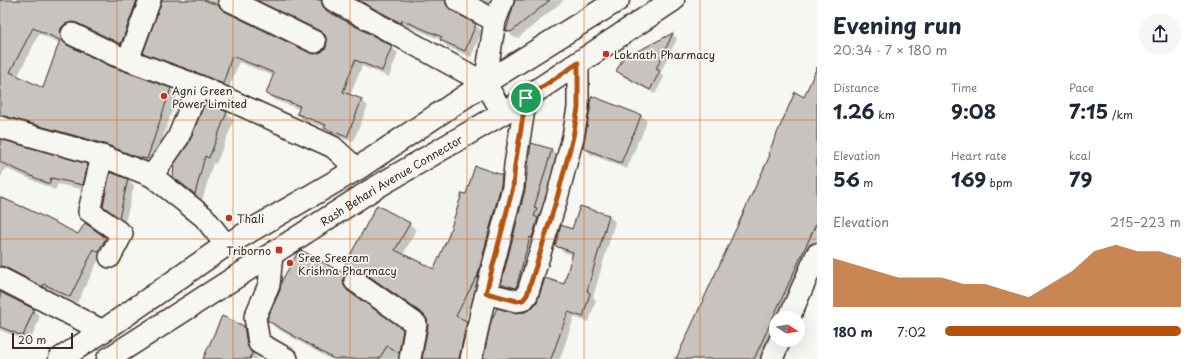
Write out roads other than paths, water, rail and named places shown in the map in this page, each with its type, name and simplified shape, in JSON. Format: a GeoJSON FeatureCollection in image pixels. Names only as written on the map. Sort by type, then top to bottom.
{"type":"FeatureCollection","features":[{"type":"Feature","properties":{"kind":"main road"},"geometry":{"type":"LineString","coordinates":[[60,359],[103,331],[226,245],[357,169],[485,83],[618,0]]}},
{"type":"Feature","properties":{"kind":"main road","name":"Rash Behari Avenue Connector"},"geometry":{"type":"LineString","coordinates":[[108,359],[370,191],[503,113],[673,0]]}},
{"type":"Feature","properties":{"kind":"street"},"geometry":{"type":"LineString","coordinates":[[128,60],[150,0]]}},
{"type":"Feature","properties":{"kind":"street"},"geometry":{"type":"LineString","coordinates":[[229,0],[315,42]]}},
{"type":"Feature","properties":{"kind":"street"},"geometry":{"type":"LineString","coordinates":[[333,0],[485,83],[503,113]]}},
{"type":"Feature","properties":{"kind":"street"},"geometry":{"type":"LineString","coordinates":[[456,0],[495,21]]}},
{"type":"Feature","properties":{"kind":"street"},"geometry":{"type":"LineString","coordinates":[[485,83],[495,21],[503,0]]}},
{"type":"Feature","properties":{"kind":"street"},"geometry":{"type":"LineString","coordinates":[[72,34],[115,55],[199,86],[334,147],[357,169]]}},
{"type":"Feature","properties":{"kind":"street"},"geometry":{"type":"LineString","coordinates":[[486,293],[517,301],[523,300],[527,295],[557,198],[574,132],[578,108],[578,63]]}},
{"type":"Feature","properties":{"kind":"street"},"geometry":{"type":"LineString","coordinates":[[152,176],[178,138],[199,86]]}},
{"type":"Feature","properties":{"kind":"street"},"geometry":{"type":"LineString","coordinates":[[472,359],[486,293],[513,187],[515,165],[526,98]]}},
{"type":"Feature","properties":{"kind":"street"},"geometry":{"type":"LineString","coordinates":[[0,127],[102,156],[152,176],[204,217],[226,245]]}},
{"type":"Feature","properties":{"kind":"street"},"geometry":{"type":"LineString","coordinates":[[102,156],[89,211],[122,234],[110,257]]}},
{"type":"Feature","properties":{"kind":"street"},"geometry":{"type":"LineString","coordinates":[[792,311],[817,254]]}},
{"type":"Feature","properties":{"kind":"street"},"geometry":{"type":"LineString","coordinates":[[272,255],[269,285],[255,317],[259,342],[287,359]]}},
{"type":"Feature","properties":{"kind":"street"},"geometry":{"type":"LineString","coordinates":[[0,278],[103,331]]}},
{"type":"Feature","properties":{"kind":"street"},"geometry":{"type":"LineString","coordinates":[[355,281],[416,324],[410,359]]}},
{"type":"Feature","properties":{"kind":"street"},"geometry":{"type":"LineString","coordinates":[[772,359],[777,347]]}},
{"type":"Feature","properties":{"kind":"place","name":"Loknath Pharmacy"},"geometry":{"type":"Point","coordinates":[606,54]}},
{"type":"Feature","properties":{"kind":"place","name":"Agni Green Power Limited"},"geometry":{"type":"Point","coordinates":[164,96]}},
{"type":"Feature","properties":{"kind":"place","name":"Thali"},"geometry":{"type":"Point","coordinates":[229,218]}},
{"type":"Feature","properties":{"kind":"place","name":"Triborno"},"geometry":{"type":"Point","coordinates":[279,250]}},
{"type":"Feature","properties":{"kind":"place","name":"Sree Sreeram Krishna Pharmacy"},"geometry":{"type":"Point","coordinates":[290,263]}}]}
